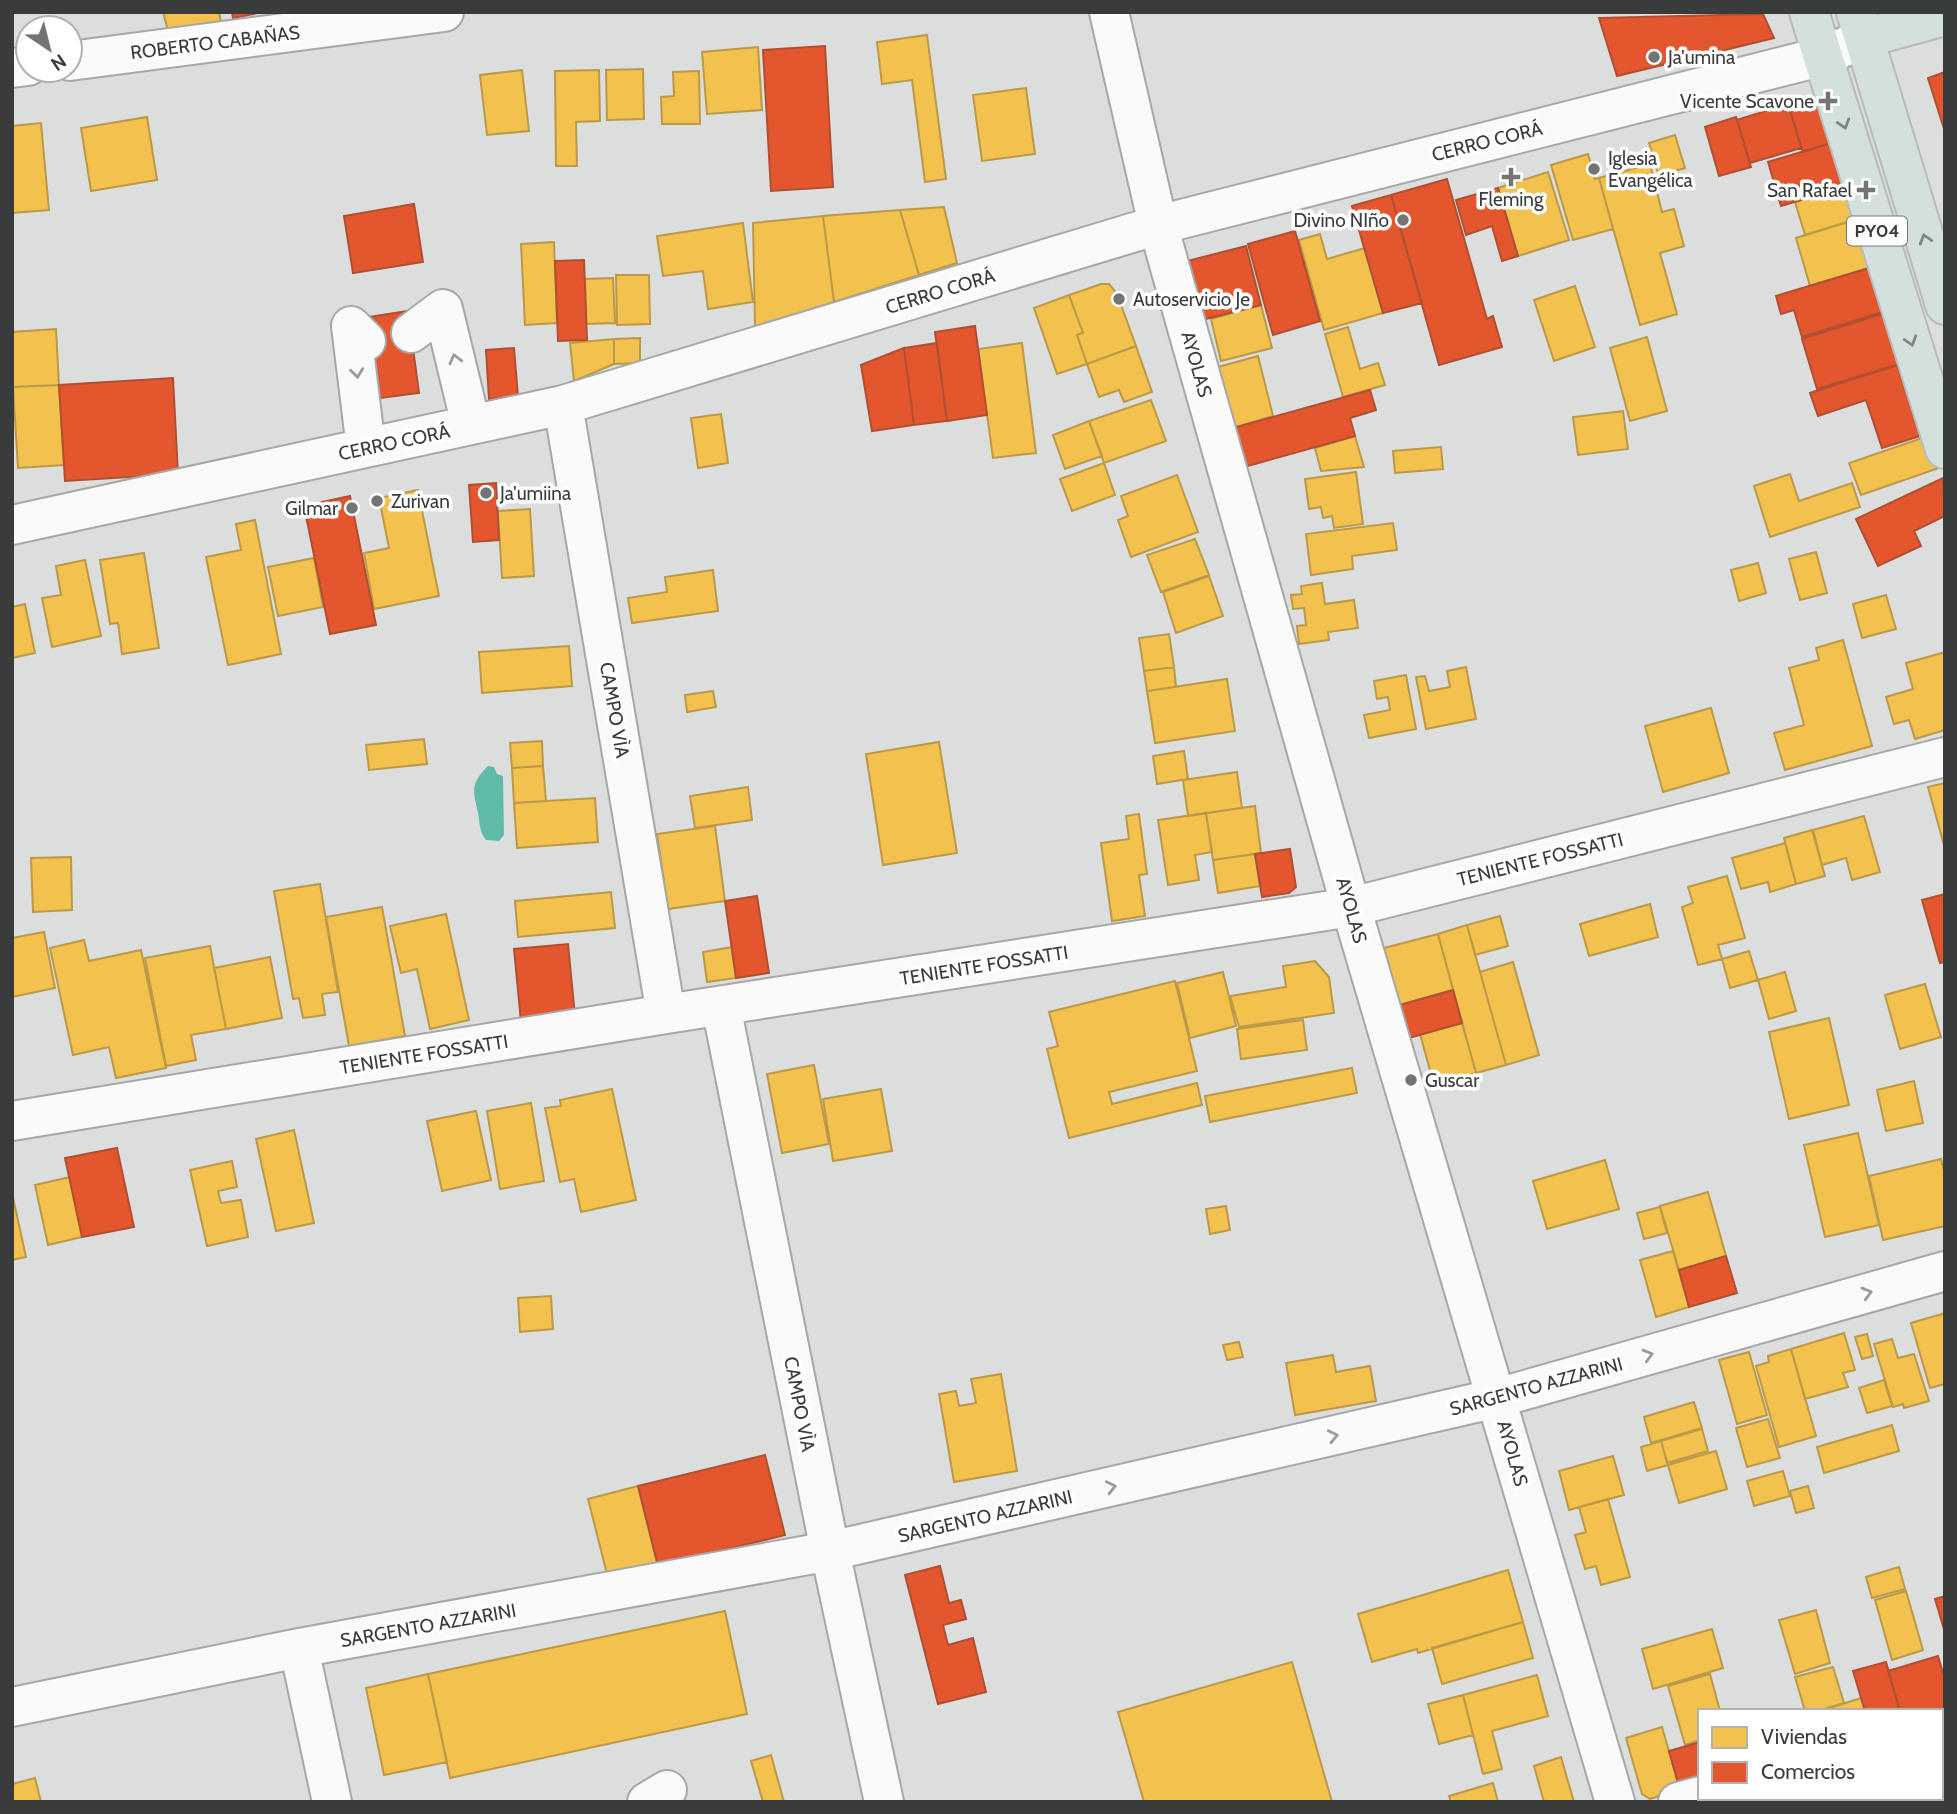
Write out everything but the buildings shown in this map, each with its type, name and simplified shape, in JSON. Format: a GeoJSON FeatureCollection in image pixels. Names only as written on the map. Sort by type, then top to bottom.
{"type":"FeatureCollection","features":[{"type":"Feature","properties":{"kind":"main road","name":"PY04"},"geometry":{"type":"LineString","coordinates":[[1808,12],[1824,56],[1945,449]]}},
{"type":"Feature","properties":{"kind":"main road"},"geometry":{"type":"LineString","coordinates":[[1860,25],[1945,16]]}},
{"type":"Feature","properties":{"kind":"main road","name":"PY04"},"geometry":{"type":"LineString","coordinates":[[1860,25],[1945,304]]}},
{"type":"Feature","properties":{"kind":"street","name":"ROBERTO CABAÑAS"},"geometry":{"type":"LineString","coordinates":[[84,59],[444,12]]}},
{"type":"Feature","properties":{"kind":"street","name":"AYOLAS"},"geometry":{"type":"LineString","coordinates":[[1109,12],[1158,225],[1351,907],[1615,1802]]}},
{"type":"Feature","properties":{"kind":"street","name":"CERRO CORÁ"},"geometry":{"type":"LineString","coordinates":[[12,525],[563,405],[1158,225],[1824,56],[1860,25]]}},
{"type":"Feature","properties":{"kind":"street"},"geometry":{"type":"LineString","coordinates":[[411,333],[443,309],[471,425]]}},
{"type":"Feature","properties":{"kind":"street"},"geometry":{"type":"LineString","coordinates":[[366,341],[351,326],[366,448]]}},
{"type":"Feature","properties":{"kind":"street","name":"CAMPO VÌA"},"geometry":{"type":"LineString","coordinates":[[563,405],[666,1014]]}},
{"type":"Feature","properties":{"kind":"street","name":"TENIENTE FOSSATTI"},"geometry":{"type":"LineString","coordinates":[[12,1121],[666,1014],[1351,907],[1945,757]]}},
{"type":"Feature","properties":{"kind":"street","name":"CAMPO VÌA"},"geometry":{"type":"LineString","coordinates":[[721,1006],[830,1551],[884,1802]]}},
{"type":"Feature","properties":{"kind":"street","name":"SARGENTO AZZARINI"},"geometry":{"type":"LineString","coordinates":[[12,1707],[299,1648],[830,1551],[1497,1398],[1945,1271]]}},
{"type":"Feature","properties":{"kind":"street"},"geometry":{"type":"LineString","coordinates":[[299,1648],[332,1802]]}},
{"type":"Feature","properties":{"kind":"street"},"geometry":{"type":"LineString","coordinates":[[1678,1802],[1698,1797]]}},
{"type":"Feature","properties":{"kind":"shaded area"},"geometry":{"type":"Polygon","coordinates":[[[488,766],[494,767],[497,774],[503,776],[504,835],[499,841],[486,840],[484,837],[475,798],[474,788],[478,778],[488,766]]]}},
{"type":"Feature","properties":{"kind":"place","name":"Ja'umina"},"geometry":{"type":"Point","coordinates":[1654,57]}},
{"type":"Feature","properties":{"kind":"place","name":"Vicente Scavone"},"geometry":{"type":"Point","coordinates":[1828,101]}},
{"type":"Feature","properties":{"kind":"place","name":"Iglesia Evangélica"},"geometry":{"type":"Point","coordinates":[1594,169]}},
{"type":"Feature","properties":{"kind":"place","name":"Fleming"},"geometry":{"type":"Point","coordinates":[1511,177]}},
{"type":"Feature","properties":{"kind":"place","name":"San Rafael"},"geometry":{"type":"Point","coordinates":[1866,190]}},
{"type":"Feature","properties":{"kind":"place","name":"Divino NIño"},"geometry":{"type":"Point","coordinates":[1403,220]}},
{"type":"Feature","properties":{"kind":"place","name":"Autoservicio Je"},"geometry":{"type":"Point","coordinates":[1119,299]}},
{"type":"Feature","properties":{"kind":"place","name":"Ja'umiina"},"geometry":{"type":"Point","coordinates":[486,493]}},
{"type":"Feature","properties":{"kind":"place","name":"Zurivan"},"geometry":{"type":"Point","coordinates":[377,501]}},
{"type":"Feature","properties":{"kind":"place","name":"Gilmar"},"geometry":{"type":"Point","coordinates":[352,508]}},
{"type":"Feature","properties":{"kind":"place","name":"Guscar"},"geometry":{"type":"Point","coordinates":[1411,1080]}}]}
